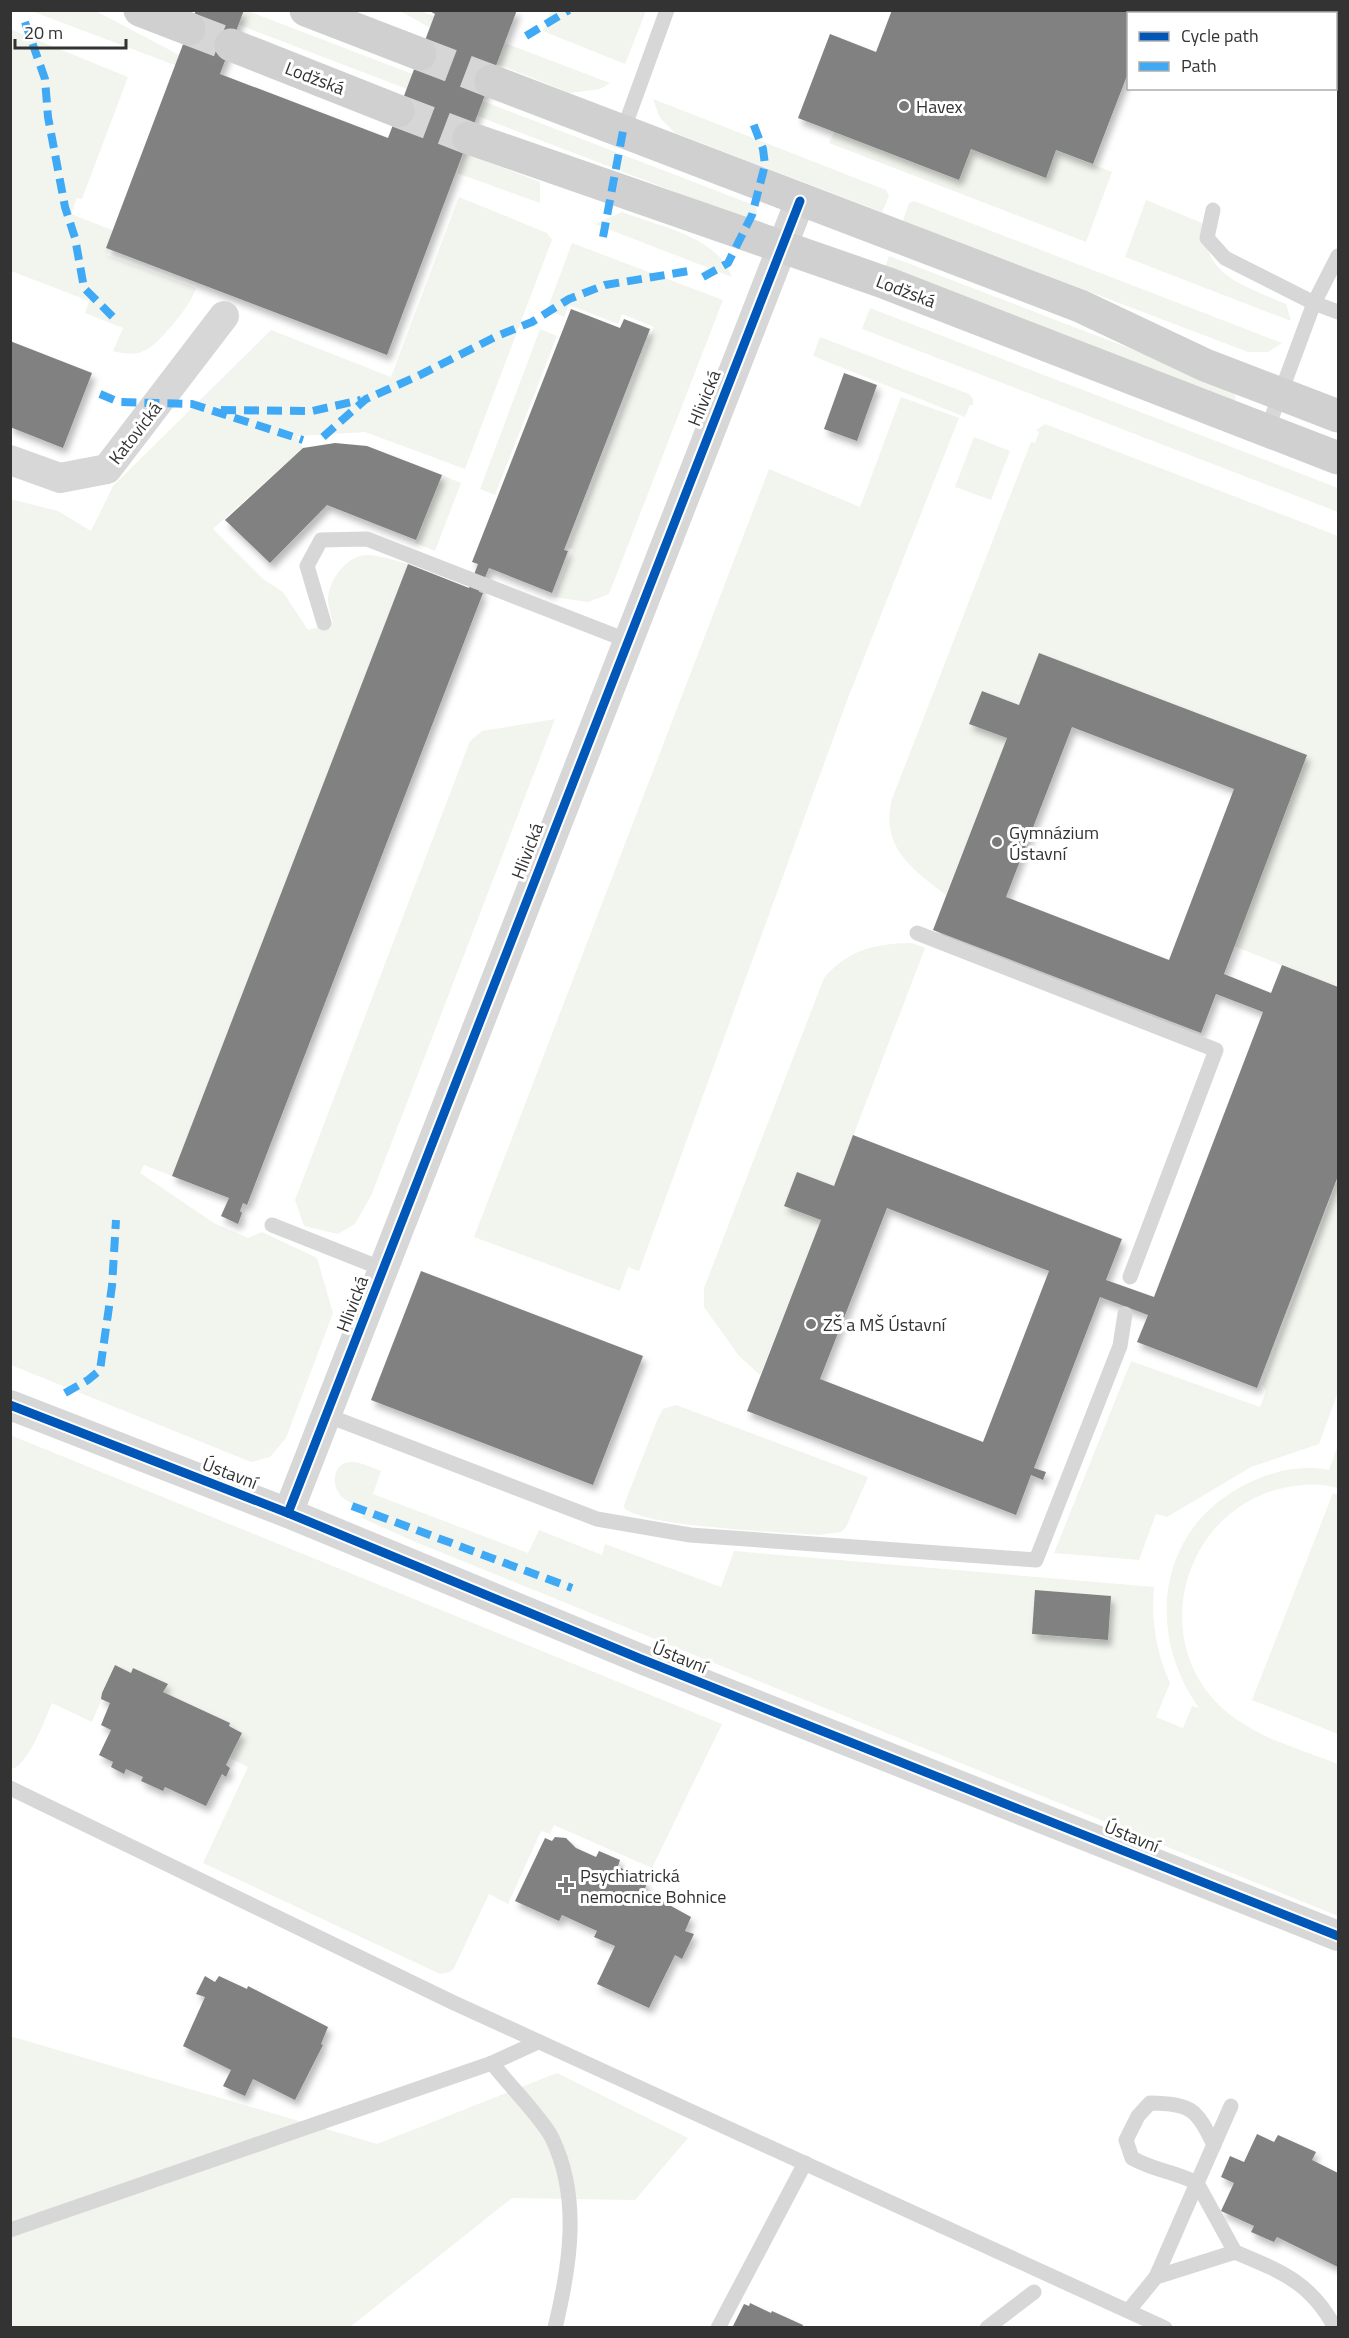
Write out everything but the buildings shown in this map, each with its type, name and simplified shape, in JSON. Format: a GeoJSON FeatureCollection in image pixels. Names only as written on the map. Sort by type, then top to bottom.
{"type":"FeatureCollection","features":[{"type":"Feature","properties":{"kind":"street"},"geometry":{"type":"LineString","coordinates":[[140,10],[189,30]]}},
{"type":"Feature","properties":{"kind":"street"},"geometry":{"type":"LineString","coordinates":[[306,10],[420,54]]}},
{"type":"Feature","properties":{"kind":"street","name":"Lodžská"},"geometry":{"type":"LineString","coordinates":[[231,45],[398,111]]}},
{"type":"Feature","properties":{"kind":"street"},"geometry":{"type":"LineString","coordinates":[[490,81],[1080,306],[1206,364],[1338,416]]}},
{"type":"Feature","properties":{"kind":"street","name":"Lodžská"},"geometry":{"type":"LineString","coordinates":[[469,138],[886,283],[1338,458]]}},
{"type":"Feature","properties":{"kind":"street","name":"Hlivická"},"geometry":{"type":"LineString","coordinates":[[288,1513],[626,640],[800,201]]}},
{"type":"Feature","properties":{"kind":"street","name":"Katovická"},"geometry":{"type":"LineString","coordinates":[[10,460],[60,478],[107,469],[224,316]]}},
{"type":"Feature","properties":{"kind":"street","name":"Ústavní"},"geometry":{"type":"LineString","coordinates":[[10,1405],[288,1513],[641,1659],[1338,1936]]}},
{"type":"Feature","properties":{"kind":"lane"},"geometry":{"type":"LineString","coordinates":[[622,131],[667,10]]}},
{"type":"Feature","properties":{"kind":"lane"},"geometry":{"type":"LineString","coordinates":[[1213,210],[1207,238],[1226,258],[1314,303],[1338,312]]}},
{"type":"Feature","properties":{"kind":"lane"},"geometry":{"type":"LineString","coordinates":[[1267,430],[1314,303],[1338,256]]}},
{"type":"Feature","properties":{"kind":"lane"},"geometry":{"type":"LineString","coordinates":[[324,623],[307,566],[321,540],[367,539],[626,640]]}},
{"type":"Feature","properties":{"kind":"lane"},"geometry":{"type":"LineString","coordinates":[[917,933],[1216,1050],[1130,1277]]}},
{"type":"Feature","properties":{"kind":"lane"},"geometry":{"type":"LineString","coordinates":[[272,1225],[383,1269]]}},
{"type":"Feature","properties":{"kind":"lane"},"geometry":{"type":"LineString","coordinates":[[326,1415],[597,1519],[690,1535],[1036,1560],[1120,1346],[1125,1314]]}},
{"type":"Feature","properties":{"kind":"lane"},"geometry":{"type":"LineString","coordinates":[[10,1788],[538,2042],[1165,2328]]}},
{"type":"Feature","properties":{"kind":"lane"},"geometry":{"type":"LineString","coordinates":[[10,2230],[492,2063],[538,2042]]}},
{"type":"Feature","properties":{"kind":"lane"},"geometry":{"type":"LineString","coordinates":[[492,2063],[551,2137],[564,2175],[572,2225],[565,2287],[555,2328]]}},
{"type":"Feature","properties":{"kind":"lane"},"geometry":{"type":"LineString","coordinates":[[1214,2145],[1201,2119],[1180,2104],[1150,2103],[1138,2116],[1126,2140],[1132,2158],[1153,2170],[1177,2173],[1197,2183],[1235,2252],[1288,2274],[1323,2305],[1335,2328]]}},
{"type":"Feature","properties":{"kind":"lane"},"geometry":{"type":"LineString","coordinates":[[1129,2310],[1156,2277],[1231,2106]]}},
{"type":"Feature","properties":{"kind":"lane"},"geometry":{"type":"LineString","coordinates":[[718,2328],[805,2163]]}},
{"type":"Feature","properties":{"kind":"lane"},"geometry":{"type":"LineString","coordinates":[[1156,2277],[1235,2252]]}},
{"type":"Feature","properties":{"kind":"lane"},"geometry":{"type":"LineString","coordinates":[[987,2328],[1034,2292]]}},
{"type":"Feature","properties":{"kind":"shaded area"},"geometry":{"type":"Polygon","coordinates":[[[551,10],[646,11],[625,64],[543,31],[551,10]]]}},
{"type":"Feature","properties":{"kind":"shaded area"},"geometry":{"type":"Polygon","coordinates":[[[31,11],[96,11],[183,57],[180,67],[31,11]]]}},
{"type":"Feature","properties":{"kind":"shaded area"},"geometry":{"type":"Polygon","coordinates":[[[203,11],[248,11],[751,204],[756,208],[757,215],[752,220],[746,219],[203,11]]]}},
{"type":"Feature","properties":{"kind":"shaded area"},"geometry":{"type":"Polygon","coordinates":[[[400,11],[420,11],[610,83],[600,89],[570,93],[490,61],[400,11]]]}},
{"type":"Feature","properties":{"kind":"shaded area"},"geometry":{"type":"Polygon","coordinates":[[[1338,11],[1338,55],[1337,12],[1284,12],[1338,11]]]}},
{"type":"Feature","properties":{"kind":"shaded area"},"geometry":{"type":"Polygon","coordinates":[[[10,29],[128,77],[82,199],[77,198],[71,214],[117,232],[107,255],[196,288],[186,307],[166,332],[154,345],[141,352],[133,354],[113,351],[123,328],[85,313],[89,301],[11,271],[10,29]]]}},
{"type":"Feature","properties":{"kind":"shaded area"},"geometry":{"type":"Polygon","coordinates":[[[653,99],[886,190],[889,196],[882,212],[675,133],[660,118],[653,99]]]}},
{"type":"Feature","properties":{"kind":"shaded area"},"geometry":{"type":"Polygon","coordinates":[[[834,132],[959,180],[971,149],[1045,178],[1056,150],[1112,172],[1086,242],[829,143],[834,132]]]}},
{"type":"Feature","properties":{"kind":"shaded area"},"geometry":{"type":"Polygon","coordinates":[[[464,153],[540,182],[540,203],[457,173],[464,153]]]}},
{"type":"Feature","properties":{"kind":"shaded area"},"geometry":{"type":"Polygon","coordinates":[[[459,197],[547,233],[552,240],[465,469],[365,432],[297,436],[303,448],[213,529],[263,579],[283,592],[308,630],[333,623],[328,602],[329,591],[341,569],[354,558],[370,555],[408,564],[172,1176],[144,1165],[140,1173],[214,1223],[248,1238],[262,1232],[317,1258],[333,1313],[286,1438],[270,1457],[251,1462],[11,1365],[10,499],[58,511],[91,531],[113,486],[271,330],[391,377],[459,197]]]}},
{"type":"Feature","properties":{"kind":"shaded area"},"geometry":{"type":"Polygon","coordinates":[[[1146,200],[1207,225],[1207,242],[1211,256],[1219,268],[1243,285],[1286,304],[1291,321],[1125,257],[1146,200]]]}},
{"type":"Feature","properties":{"kind":"shaded area"},"geometry":{"type":"Polygon","coordinates":[[[914,201],[1282,343],[1268,352],[1248,352],[906,222],[903,220],[909,203],[914,201]]]}},
{"type":"Feature","properties":{"kind":"shaded area"},"geometry":{"type":"Polygon","coordinates":[[[622,212],[670,228],[701,242],[725,263],[732,277],[595,224],[622,212]]]}},
{"type":"Feature","properties":{"kind":"shaded area"},"geometry":{"type":"Polygon","coordinates":[[[572,243],[723,300],[609,594],[588,602],[554,597],[573,549],[568,548],[654,327],[622,314],[618,324],[569,305],[564,317],[547,310],[572,243]]]}},
{"type":"Feature","properties":{"kind":"shaded area"},"geometry":{"type":"Polygon","coordinates":[[[889,256],[1233,388],[1236,399],[1233,403],[883,272],[889,256]]]}},
{"type":"Feature","properties":{"kind":"shaded area"},"geometry":{"type":"Polygon","coordinates":[[[870,308],[1338,488],[1338,512],[862,329],[870,308]]]}},
{"type":"Feature","properties":{"kind":"shaded area"},"geometry":{"type":"Polygon","coordinates":[[[540,329],[557,336],[495,495],[480,489],[540,329]]]}},
{"type":"Feature","properties":{"kind":"shaded area"},"geometry":{"type":"Polygon","coordinates":[[[820,337],[969,394],[973,399],[973,405],[970,405],[965,417],[813,356],[820,337]]]}},
{"type":"Feature","properties":{"kind":"shaded area"},"geometry":{"type":"Polygon","coordinates":[[[901,397],[959,418],[848,698],[639,1271],[628,1267],[620,1291],[474,1237],[769,469],[860,507],[901,397]]]}},
{"type":"Feature","properties":{"kind":"shaded area"},"geometry":{"type":"Polygon","coordinates":[[[1045,424],[1338,536],[1338,988],[1234,946],[1306,755],[1019,705],[982,691],[970,724],[1007,738],[946,895],[921,876],[901,855],[890,830],[889,816],[892,799],[1031,442],[1035,443],[1039,432],[1036,430],[1045,424]]]}},
{"type":"Feature","properties":{"kind":"shaded area"},"geometry":{"type":"Polygon","coordinates":[[[974,437],[1010,451],[991,500],[955,487],[974,437]]]}},
{"type":"Feature","properties":{"kind":"shaded area"},"geometry":{"type":"Polygon","coordinates":[[[442,475],[461,483],[435,551],[415,543],[442,475]]]}},
{"type":"Feature","properties":{"kind":"shaded area"},"geometry":{"type":"Polygon","coordinates":[[[555,719],[371,1196],[355,1224],[338,1234],[304,1226],[295,1200],[470,741],[482,731],[555,719]]]}},
{"type":"Feature","properties":{"kind":"shaded area"},"geometry":{"type":"Polygon","coordinates":[[[912,943],[925,948],[834,1186],[797,1172],[784,1205],[821,1220],[760,1375],[739,1356],[704,1307],[704,1288],[824,978],[833,968],[853,954],[874,947],[912,943]]]}},
{"type":"Feature","properties":{"kind":"shaded area"},"geometry":{"type":"Polygon","coordinates":[[[1338,1179],[1338,1392],[1319,1444],[1251,1467],[1167,1517],[1156,1514],[1139,1560],[1054,1553],[1131,1361],[1260,1407],[1266,1391],[1262,1384],[1338,1179]]]}},
{"type":"Feature","properties":{"kind":"shaded area"},"geometry":{"type":"Polygon","coordinates":[[[676,1405],[868,1477],[846,1527],[841,1532],[818,1535],[715,1528],[658,1520],[624,1508],[658,1418],[663,1409],[676,1405]]]}},
{"type":"Feature","properties":{"kind":"shaded area"},"geometry":{"type":"Polygon","coordinates":[[[10,1435],[722,1724],[652,1868],[554,1825],[550,1834],[541,1831],[508,1904],[489,1894],[454,1968],[450,1972],[440,1974],[203,1863],[248,1767],[230,1758],[242,1733],[229,1726],[229,1723],[163,1692],[167,1684],[133,1668],[131,1673],[115,1666],[92,1722],[52,1703],[29,1752],[17,1767],[11,1769],[10,1435]]]}},
{"type":"Feature","properties":{"kind":"shaded area"},"geometry":{"type":"Polygon","coordinates":[[[1338,1445],[1338,1488],[1307,1484],[1275,1490],[1244,1504],[1219,1525],[1199,1551],[1187,1580],[1182,1612],[1185,1644],[1197,1675],[1217,1703],[1259,1733],[1338,1764],[1338,1916],[413,1541],[362,1518],[365,1510],[343,1498],[338,1492],[335,1481],[337,1471],[343,1464],[361,1463],[381,1471],[373,1494],[528,1553],[539,1530],[602,1555],[605,1544],[721,1587],[734,1551],[1154,1587],[1153,1612],[1156,1636],[1170,1683],[1156,1717],[1183,1728],[1192,1706],[1199,1708],[1181,1677],[1171,1645],[1167,1612],[1170,1580],[1180,1550],[1197,1523],[1221,1499],[1253,1481],[1290,1470],[1310,1468],[1329,1470],[1338,1445]],[[1035,1590],[1033,1635],[1108,1640],[1111,1596],[1035,1590]]]}},
{"type":"Feature","properties":{"kind":"shaded area"},"geometry":{"type":"Polygon","coordinates":[[[1333,1493],[1338,1495],[1338,1734],[1252,1700],[1333,1493]]]}},
{"type":"Feature","properties":{"kind":"shaded area"},"geometry":{"type":"Polygon","coordinates":[[[10,2036],[377,2144],[557,2073],[688,2138],[635,2200],[512,2198],[350,2327],[11,2327],[10,2036]]]}},
{"type":"Feature","properties":{"kind":"tunnel"},"geometry":{"type":"LineString","coordinates":[[189,29],[231,45]]}},
{"type":"Feature","properties":{"kind":"tunnel"},"geometry":{"type":"LineString","coordinates":[[420,54],[491,81]]}},
{"type":"Feature","properties":{"kind":"tunnel"},"geometry":{"type":"LineString","coordinates":[[398,111],[469,138]]}},
{"type":"Feature","properties":{"kind":"marked path"},"geometry":{"type":"LineString","coordinates":[[526,36],[569,10]]}},
{"type":"Feature","properties":{"kind":"marked path"},"geometry":{"type":"LineString","coordinates":[[25,22],[45,79],[48,117],[65,207],[75,238],[84,288],[116,320]]}},
{"type":"Feature","properties":{"kind":"marked path"},"geometry":{"type":"LineString","coordinates":[[703,277],[728,263],[752,215],[765,165],[763,149],[753,123]]}},
{"type":"Feature","properties":{"kind":"marked path"},"geometry":{"type":"LineString","coordinates":[[603,237],[623,131]]}},
{"type":"Feature","properties":{"kind":"marked path"},"geometry":{"type":"LineString","coordinates":[[323,437],[366,399],[418,376],[497,336],[532,322],[569,299],[605,285],[689,271]]}},
{"type":"Feature","properties":{"kind":"marked path"},"geometry":{"type":"LineString","coordinates":[[100,394],[119,402],[192,404],[303,440]]}},
{"type":"Feature","properties":{"kind":"marked path"},"geometry":{"type":"LineString","coordinates":[[221,410],[312,411],[361,400]]}},
{"type":"Feature","properties":{"kind":"marked path"},"geometry":{"type":"LineString","coordinates":[[65,1393],[100,1370],[112,1286],[116,1220]]}},
{"type":"Feature","properties":{"kind":"marked path"},"geometry":{"type":"LineString","coordinates":[[352,1506],[572,1588]]}},
{"type":"Feature","properties":{"kind":"cycle path"},"geometry":{"type":"LineString","coordinates":[[288,1513],[800,201]]}},
{"type":"Feature","properties":{"kind":"cycle path"},"geometry":{"type":"LineString","coordinates":[[10,1405],[288,1513],[641,1659],[1338,1936]]}},
{"type":"Feature","properties":{"kind":"place","name":"Havex"},"geometry":{"type":"Point","coordinates":[904,106]}},
{"type":"Feature","properties":{"kind":"place","name":"Gymnázium Ústavní"},"geometry":{"type":"Point","coordinates":[997,842]}},
{"type":"Feature","properties":{"kind":"place","name":"ZŠ a MŠ Ústavní"},"geometry":{"type":"Point","coordinates":[811,1324]}},
{"type":"Feature","properties":{"kind":"place","name":"Psychiatrická nemocnice Bohnice"},"geometry":{"type":"Point","coordinates":[566,1885]}}]}
